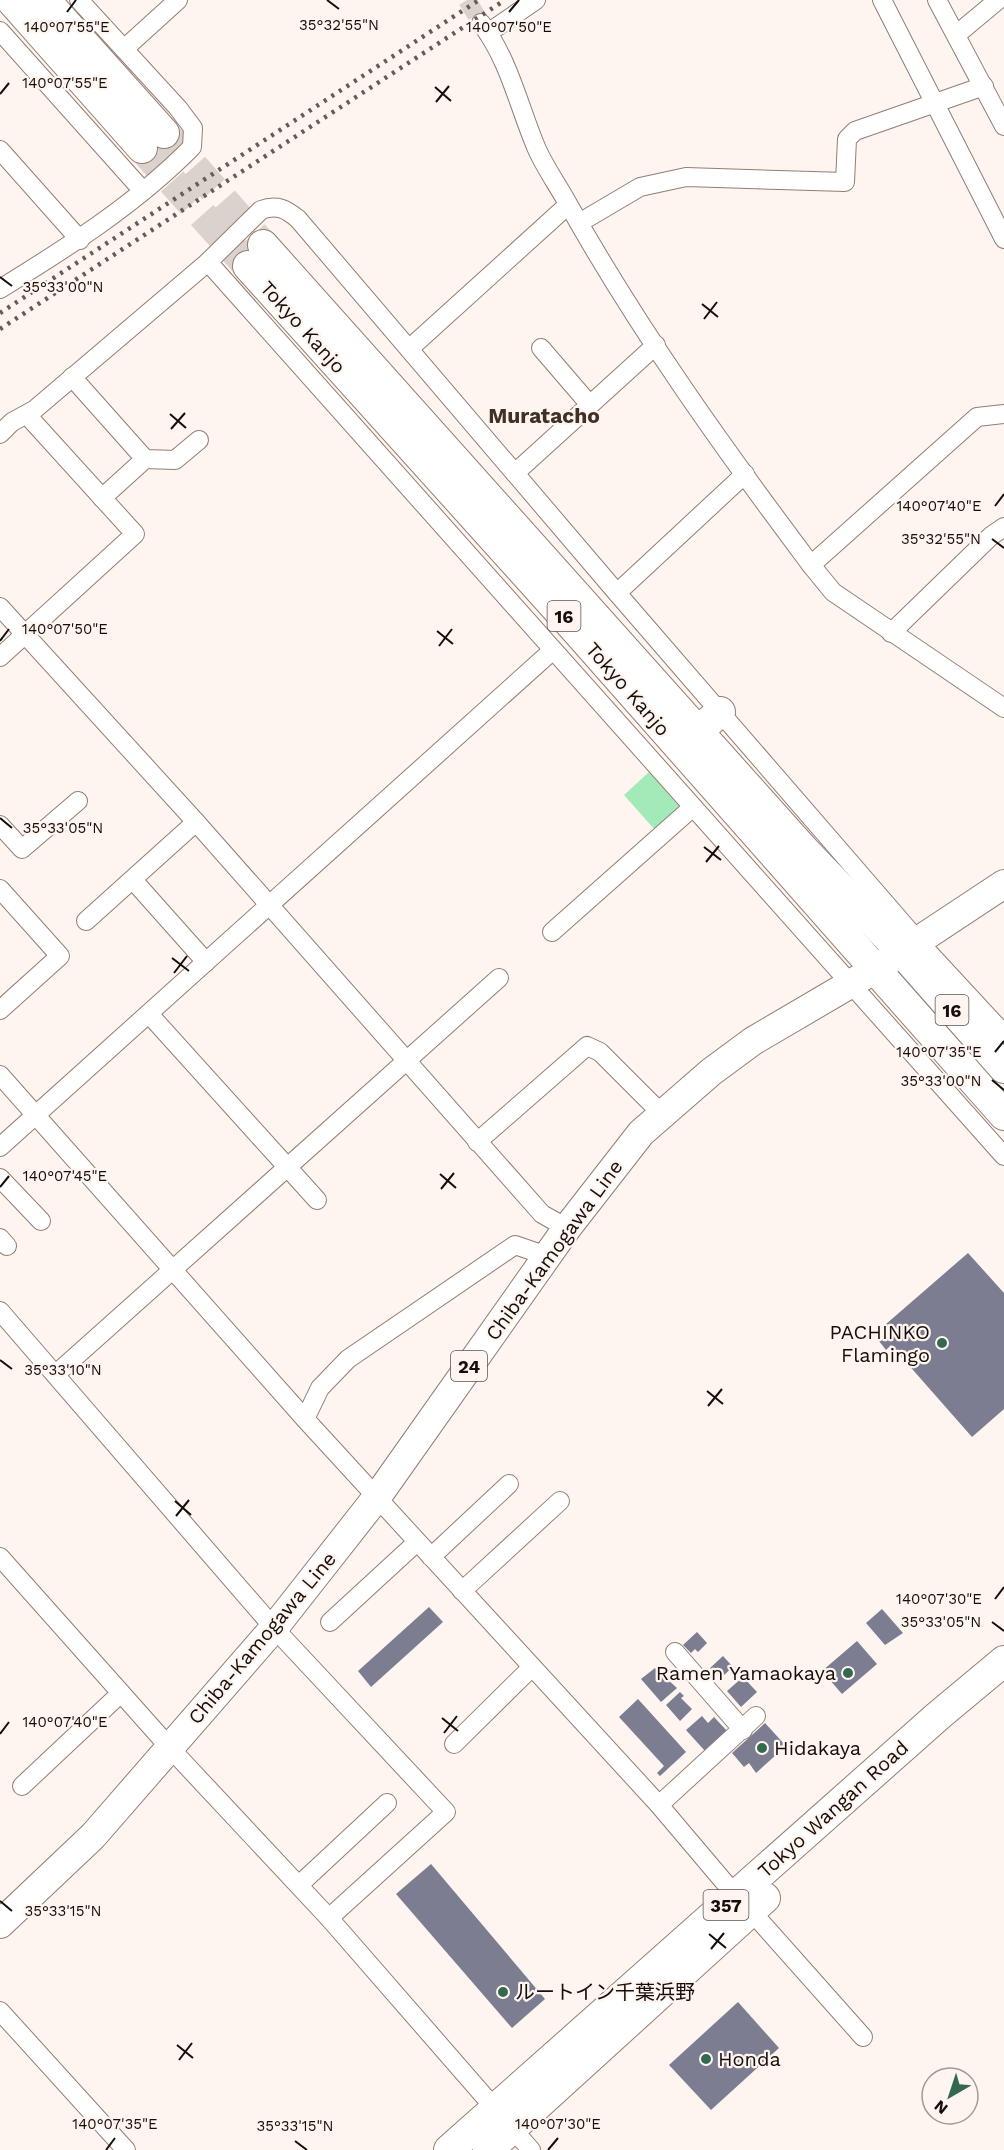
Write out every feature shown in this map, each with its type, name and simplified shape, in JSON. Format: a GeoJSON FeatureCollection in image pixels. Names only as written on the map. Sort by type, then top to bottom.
{"type":"FeatureCollection","features":[{"type":"Feature","properties":{"kind":"highway"},"geometry":{"type":"LineString","coordinates":[[11,0],[153,141],[45,0]]}},
{"type":"Feature","properties":{"kind":"highway","name":"Tokyo Kanjo"},"geometry":{"type":"LineString","coordinates":[[1004,1068],[909,946],[804,850],[698,731],[256,255],[575,629],[1004,1115]]}},
{"type":"Feature","properties":{"kind":"highway"},"geometry":{"type":"LineString","coordinates":[[698,731],[720,712]]}},
{"type":"Feature","properties":{"kind":"highway","name":"Tokyo Wangan Road"},"geometry":{"type":"LineString","coordinates":[[488,2150],[513,2129],[938,1716],[1004,1661]]}},
{"type":"Feature","properties":{"kind":"highway","name":"Tokyo Wangan Road"},"geometry":{"type":"LineString","coordinates":[[743,1903],[1004,1688]]}},
{"type":"Feature","properties":{"kind":"highway","name":"Tokyo Wangan Road"},"geometry":{"type":"LineString","coordinates":[[449,2150],[513,2129]]}},
{"type":"Feature","properties":{"kind":"main road","name":"Chiba-Kamogawa Line"},"geometry":{"type":"LineString","coordinates":[[0,1924],[93,1836],[274,1628],[377,1497],[567,1228],[613,1167],[661,1113],[753,1041],[874,970],[1004,884]]}},
{"type":"Feature","properties":{"kind":"street"},"geometry":{"type":"LineString","coordinates":[[0,289],[80,240],[170,169],[192,147],[193,128],[79,0]]}},
{"type":"Feature","properties":{"kind":"street"},"geometry":{"type":"LineString","coordinates":[[124,49],[178,0]]}},
{"type":"Feature","properties":{"kind":"street"},"geometry":{"type":"LineString","coordinates":[[536,0],[484,28],[511,75],[537,148],[568,205],[656,345],[745,474],[833,592],[1004,708]]}},
{"type":"Feature","properties":{"kind":"street"},"geometry":{"type":"LineString","coordinates":[[882,0],[1004,239]]}},
{"type":"Feature","properties":{"kind":"street"},"geometry":{"type":"LineString","coordinates":[[937,0],[1004,126]]}},
{"type":"Feature","properties":{"kind":"street"},"geometry":{"type":"LineString","coordinates":[[956,35],[998,0]]}},
{"type":"Feature","properties":{"kind":"street"},"geometry":{"type":"LineString","coordinates":[[0,31],[143,191]]}},
{"type":"Feature","properties":{"kind":"street"},"geometry":{"type":"LineString","coordinates":[[579,223],[640,188],[686,177],[757,177],[846,182],[847,139],[855,131],[984,86]]}},
{"type":"Feature","properties":{"kind":"street"},"geometry":{"type":"LineString","coordinates":[[0,150],[80,240]]}},
{"type":"Feature","properties":{"kind":"street"},"geometry":{"type":"LineString","coordinates":[[410,349],[568,205]]}},
{"type":"Feature","properties":{"kind":"street"},"geometry":{"type":"LineString","coordinates":[[0,434],[27,415],[208,262],[261,210],[271,206],[285,208],[298,219],[720,712],[909,946],[957,984],[1004,1034]]}},
{"type":"Feature","properties":{"kind":"street"},"geometry":{"type":"LineString","coordinates":[[208,262],[1004,1156]]}},
{"type":"Feature","properties":{"kind":"street"},"geometry":{"type":"LineString","coordinates":[[515,473],[656,345]]}},
{"type":"Feature","properties":{"kind":"street"},"geometry":{"type":"LineString","coordinates":[[541,348],[590,405]]}},
{"type":"Feature","properties":{"kind":"street"},"geometry":{"type":"LineString","coordinates":[[72,377],[145,459]]}},
{"type":"Feature","properties":{"kind":"street"},"geometry":{"type":"LineString","coordinates":[[811,565],[977,417],[1004,414]]}},
{"type":"Feature","properties":{"kind":"street"},"geometry":{"type":"LineString","coordinates":[[0,657],[135,534],[27,415]]}},
{"type":"Feature","properties":{"kind":"street"},"geometry":{"type":"LineString","coordinates":[[102,498],[145,459],[175,460],[199,440]]}},
{"type":"Feature","properties":{"kind":"street"},"geometry":{"type":"LineString","coordinates":[[617,593],[745,474]]}},
{"type":"Feature","properties":{"kind":"street"},"geometry":{"type":"LineString","coordinates":[[891,633],[991,536],[1004,527]]}},
{"type":"Feature","properties":{"kind":"street"},"geometry":{"type":"LineString","coordinates":[[0,607],[196,822],[542,1214],[567,1228]]}},
{"type":"Feature","properties":{"kind":"street"},"geometry":{"type":"LineString","coordinates":[[0,1147],[553,650]]}},
{"type":"Feature","properties":{"kind":"street"},"geometry":{"type":"LineString","coordinates":[[0,825],[22,849],[78,801]]}},
{"type":"Feature","properties":{"kind":"street"},"geometry":{"type":"LineString","coordinates":[[552,932],[693,807]]}},
{"type":"Feature","properties":{"kind":"street"},"geometry":{"type":"LineString","coordinates":[[86,921],[196,822]]}},
{"type":"Feature","properties":{"kind":"street"},"geometry":{"type":"LineString","coordinates":[[133,880],[206,962]]}},
{"type":"Feature","properties":{"kind":"street"},"geometry":{"type":"LineString","coordinates":[[0,890],[60,956],[0,1010]]}},
{"type":"Feature","properties":{"kind":"street"},"geometry":{"type":"LineString","coordinates":[[56,1374],[499,978]]}},
{"type":"Feature","properties":{"kind":"street"},"geometry":{"type":"LineString","coordinates":[[149,1014],[317,1200]]}},
{"type":"Feature","properties":{"kind":"street"},"geometry":{"type":"LineString","coordinates":[[477,1142],[587,1046],[600,1052],[661,1113]]}},
{"type":"Feature","properties":{"kind":"street"},"geometry":{"type":"LineString","coordinates":[[0,1074],[305,1419],[660,1805],[743,1903],[863,2037]]}},
{"type":"Feature","properties":{"kind":"street"},"geometry":{"type":"LineString","coordinates":[[0,1178],[41,1221]]}},
{"type":"Feature","properties":{"kind":"street"},"geometry":{"type":"LineString","coordinates":[[305,1419],[320,1388],[348,1359],[515,1245],[547,1256]]}},
{"type":"Feature","properties":{"kind":"street"},"geometry":{"type":"LineString","coordinates":[[0,1311],[274,1628],[446,1812],[329,1918]]}},
{"type":"Feature","properties":{"kind":"street"},"geometry":{"type":"LineString","coordinates":[[431,1557],[509,1484]]}},
{"type":"Feature","properties":{"kind":"street"},"geometry":{"type":"LineString","coordinates":[[462,1591],[560,1501]]}},
{"type":"Feature","properties":{"kind":"street"},"geometry":{"type":"LineString","coordinates":[[330,1622],[417,1542]]}},
{"type":"Feature","properties":{"kind":"street"},"geometry":{"type":"LineString","coordinates":[[0,1557],[170,1748],[329,1918],[513,2129]]}},
{"type":"Feature","properties":{"kind":"street"},"geometry":{"type":"LineString","coordinates":[[675,1652],[743,1730]]}},
{"type":"Feature","properties":{"kind":"street"},"geometry":{"type":"LineString","coordinates":[[454,1744],[532,1667]]}},
{"type":"Feature","properties":{"kind":"street"},"geometry":{"type":"LineString","coordinates":[[22,1786],[121,1693]]}},
{"type":"Feature","properties":{"kind":"street"},"geometry":{"type":"LineString","coordinates":[[660,1805],[756,1716]]}},
{"type":"Feature","properties":{"kind":"street"},"geometry":{"type":"LineString","coordinates":[[299,1885],[387,1803]]}},
{"type":"Feature","properties":{"kind":"street"},"geometry":{"type":"LineString","coordinates":[[0,2011],[126,2150]]}},
{"type":"Feature","properties":{"kind":"green space"},"geometry":{"type":"Polygon","coordinates":[[[649,772],[680,807],[655,830],[624,795],[649,772]]]}},
{"type":"Feature","properties":{"kind":"building","name":"PACHINKO Flamingo"},"geometry":{"type":"Polygon","coordinates":[[[968,1253],[1004,1293],[1004,1409],[972,1437],[891,1345],[886,1350],[879,1341],[882,1336],[878,1331],[968,1253]]]}},
{"type":"Feature","properties":{"kind":"building"},"geometry":{"type":"Polygon","coordinates":[[[429,1607],[443,1622],[371,1687],[358,1671],[429,1607]]]}},
{"type":"Feature","properties":{"kind":"building"},"geometry":{"type":"Polygon","coordinates":[[[882,1609],[903,1633],[885,1645],[866,1623],[882,1609]]]}},
{"type":"Feature","properties":{"kind":"building"},"geometry":{"type":"Polygon","coordinates":[[[697,1632],[707,1643],[698,1652],[695,1649],[691,1653],[683,1645],[697,1632]]]}},
{"type":"Feature","properties":{"kind":"building"},"geometry":{"type":"Polygon","coordinates":[[[857,1641],[877,1664],[842,1694],[822,1671],[857,1641]]]}},
{"type":"Feature","properties":{"kind":"building"},"geometry":{"type":"Polygon","coordinates":[[[723,1656],[733,1667],[724,1675],[720,1671],[716,1675],[710,1668],[723,1656]]]}},
{"type":"Feature","properties":{"kind":"building"},"geometry":{"type":"Polygon","coordinates":[[[655,1668],[677,1688],[661,1702],[641,1679],[655,1668]]]}},
{"type":"Feature","properties":{"kind":"building"},"geometry":{"type":"Polygon","coordinates":[[[743,1677],[757,1692],[741,1707],[727,1691],[743,1677]]]}},
{"type":"Feature","properties":{"kind":"building"},"geometry":{"type":"Polygon","coordinates":[[[680,1692],[684,1696],[681,1698],[692,1709],[680,1721],[666,1705],[680,1692]]]}},
{"type":"Feature","properties":{"kind":"building"},"geometry":{"type":"Polygon","coordinates":[[[638,1699],[686,1752],[660,1776],[657,1773],[664,1766],[619,1717],[638,1699]]]}},
{"type":"Feature","properties":{"kind":"building"},"geometry":{"type":"Polygon","coordinates":[[[702,1716],[708,1723],[714,1717],[727,1731],[705,1751],[686,1730],[702,1716]]]}},
{"type":"Feature","properties":{"kind":"building"},"geometry":{"type":"Polygon","coordinates":[[[765,1723],[786,1746],[756,1773],[749,1763],[744,1767],[732,1753],[765,1723]]]}},
{"type":"Feature","properties":{"kind":"building"},"geometry":{"type":"Polygon","coordinates":[[[431,1864],[545,1999],[512,2028],[396,1894],[431,1864]]]}},
{"type":"Feature","properties":{"kind":"building"},"geometry":{"type":"Polygon","coordinates":[[[738,2002],[779,2048],[711,2110],[669,2065],[738,2002]]]}},
{"type":"Feature","properties":{"kind":"tunnel"},"geometry":{"type":"LineString","coordinates":[[467,0],[481,23]]}},
{"type":"Feature","properties":{"kind":"tunnel"},"geometry":{"type":"LineString","coordinates":[[164,133],[263,245]]}},
{"type":"Feature","properties":{"kind":"tunnel"},"geometry":{"type":"LineString","coordinates":[[142,148],[248,266]]}},
{"type":"Feature","properties":{"kind":"railway"},"geometry":{"type":"LineString","coordinates":[[0,313],[479,0]]}},
{"type":"Feature","properties":{"kind":"railway"},"geometry":{"type":"LineString","coordinates":[[0,329],[505,0]]}},
{"type":"Feature","properties":{"kind":"place","name":"PACHINKO Flamingo"},"geometry":{"type":"Point","coordinates":[942,1343]}},
{"type":"Feature","properties":{"kind":"place","name":"Ramen Yamaokaya"},"geometry":{"type":"Point","coordinates":[848,1673]}},
{"type":"Feature","properties":{"kind":"place","name":"Hidakaya"},"geometry":{"type":"Point","coordinates":[762,1748]}},
{"type":"Feature","properties":{"kind":"place","name":"ルートイン千葉浜野"},"geometry":{"type":"Point","coordinates":[503,1992]}},
{"type":"Feature","properties":{"kind":"place","name":"Honda"},"geometry":{"type":"Point","coordinates":[706,2059]}},
{"type":"Feature","properties":{"kind":"district","name":"Muratacho"},"geometry":{"type":"Point","coordinates":[544,415]}}]}
